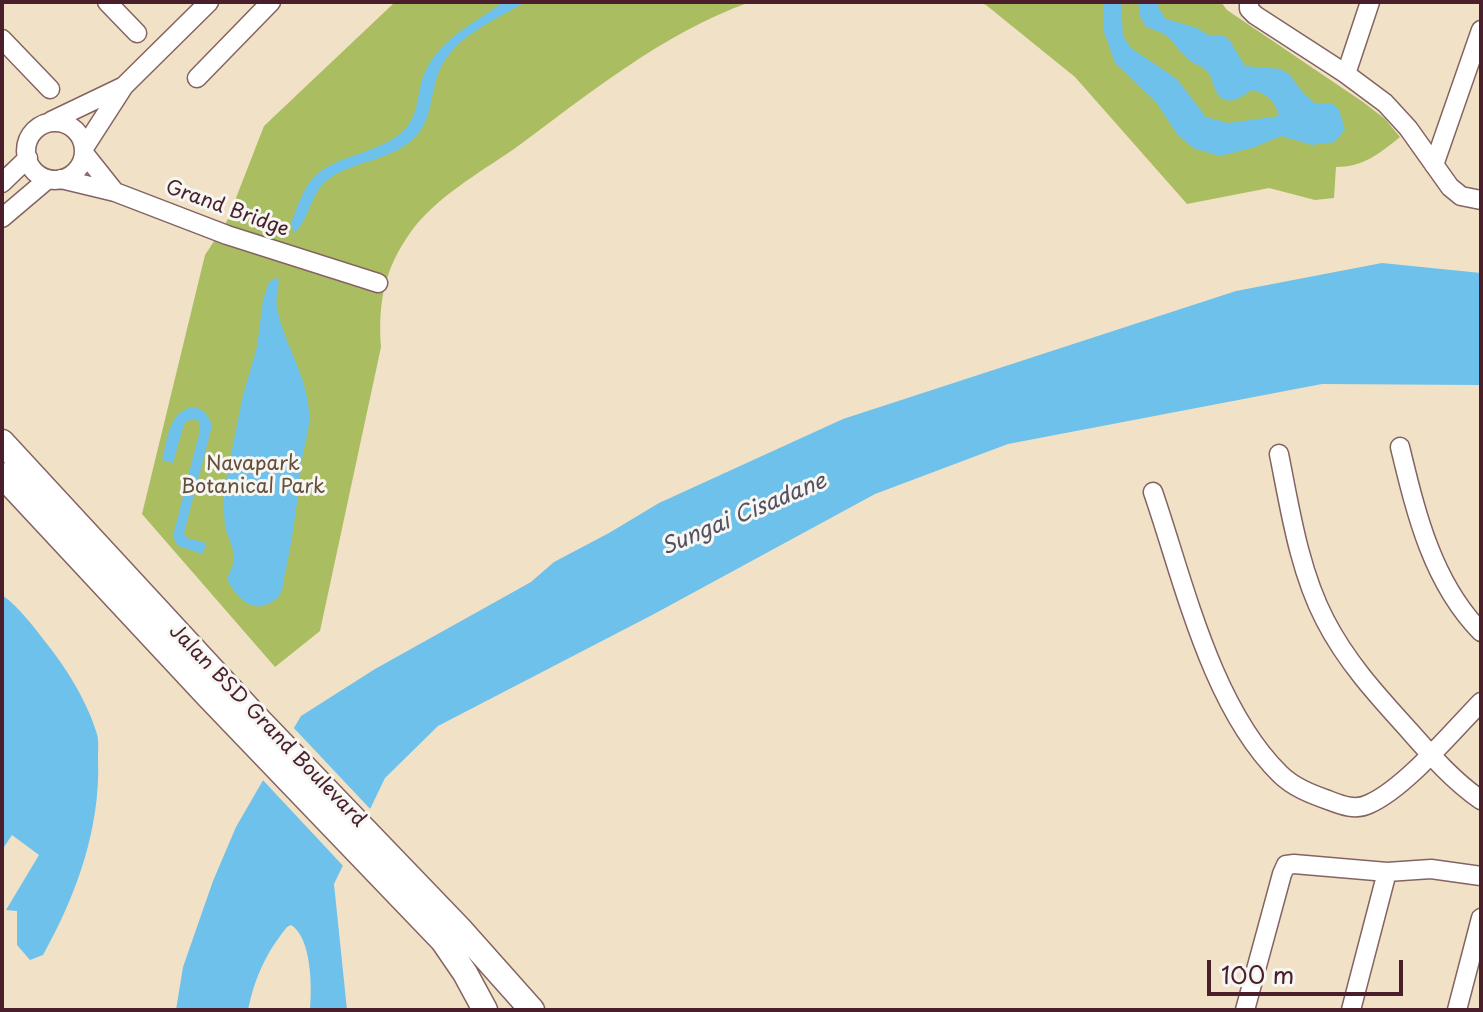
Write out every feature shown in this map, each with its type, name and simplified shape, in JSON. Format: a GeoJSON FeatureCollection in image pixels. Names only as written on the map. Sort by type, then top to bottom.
{"type":"FeatureCollection","features":[{"type":"Feature","properties":{"kind":"main road","name":"Jalan BSD Grand Boulevard"},"geometry":{"type":"LineString","coordinates":[[2,442],[83,547],[208,696],[532,1010]]}},
{"type":"Feature","properties":{"kind":"main road","name":"Jalan BSD Grand Boulevard"},"geometry":{"type":"LineString","coordinates":[[2,475],[83,547]]}},
{"type":"Feature","properties":{"kind":"main road","name":"Jalan BSD Grand Boulevard"},"geometry":{"type":"LineString","coordinates":[[412,893],[485,1010]]}},
{"type":"Feature","properties":{"kind":"street"},"geometry":{"type":"LineString","coordinates":[[107,2],[137,33]]}},
{"type":"Feature","properties":{"kind":"street"},"geometry":{"type":"LineString","coordinates":[[2,218],[54,179],[75,172],[84,150],[124,86],[209,2]]}},
{"type":"Feature","properties":{"kind":"street"},"geometry":{"type":"LineString","coordinates":[[1249,2],[1249,9],[1255,15],[1385,103],[1408,128],[1450,187],[1461,196],[1481,200]]}},
{"type":"Feature","properties":{"kind":"street"},"geometry":{"type":"LineString","coordinates":[[1346,74],[1370,2]]}},
{"type":"Feature","properties":{"kind":"street"},"geometry":{"type":"LineString","coordinates":[[197,78],[268,3]]}},
{"type":"Feature","properties":{"kind":"street"},"geometry":{"type":"LineString","coordinates":[[1434,165],[1481,30]]}},
{"type":"Feature","properties":{"kind":"street"},"geometry":{"type":"LineString","coordinates":[[2,39],[50,89]]}},
{"type":"Feature","properties":{"kind":"street"},"geometry":{"type":"LineString","coordinates":[[54,179],[35,171],[28,158],[29,139],[35,130],[124,86]]}},
{"type":"Feature","properties":{"kind":"street"},"geometry":{"type":"LineString","coordinates":[[48,123],[62,123],[79,134],[84,150],[115,192]]}},
{"type":"Feature","properties":{"kind":"street"},"geometry":{"type":"LineString","coordinates":[[2,183],[28,158]]}},
{"type":"Feature","properties":{"kind":"street","name":"Grand Bridge"},"geometry":{"type":"LineString","coordinates":[[54,179],[115,192],[227,235],[378,283]]}},
{"type":"Feature","properties":{"kind":"street"},"geometry":{"type":"LineString","coordinates":[[1400,447],[1424,540],[1459,606],[1481,632]]}},
{"type":"Feature","properties":{"kind":"street"},"geometry":{"type":"LineString","coordinates":[[1279,454],[1303,558],[1325,620],[1355,670],[1430,754],[1481,800]]}},
{"type":"Feature","properties":{"kind":"street"},"geometry":{"type":"LineString","coordinates":[[1153,492],[1198,627],[1237,718],[1281,775],[1306,792],[1358,808],[1371,804],[1430,754],[1481,702]]}},
{"type":"Feature","properties":{"kind":"street"},"geometry":{"type":"LineString","coordinates":[[1245,1010],[1286,865],[1387,872],[1431,869],[1481,876]]}},
{"type":"Feature","properties":{"kind":"street"},"geometry":{"type":"LineString","coordinates":[[1351,1010],[1387,872]]}},
{"type":"Feature","properties":{"kind":"street"},"geometry":{"type":"LineString","coordinates":[[1457,1010],[1481,918]]}},
{"type":"Feature","properties":{"kind":"green space","name":"Navapark Botanical Park"},"geometry":{"type":"Polygon","coordinates":[[[395,2],[750,2],[686,31],[627,67],[458,187],[432,208],[410,233],[394,260],[385,287],[381,347],[320,631],[275,667],[142,514],[205,255],[227,221],[264,126],[395,2]]]}},
{"type":"Feature","properties":{"kind":"green space"},"geometry":{"type":"Polygon","coordinates":[[[979,2],[1221,2],[1227,10],[1363,102],[1385,119],[1400,137],[1363,162],[1336,167],[1334,198],[1315,200],[1269,188],[1187,204],[1075,77],[979,2]]]}},
{"type":"Feature","properties":{"kind":"water"},"geometry":{"type":"Polygon","coordinates":[[[503,2],[525,2],[458,44],[438,73],[427,118],[418,134],[397,150],[348,168],[326,181],[294,233],[291,223],[313,178],[333,164],[384,144],[405,129],[415,110],[423,77],[438,52],[457,34],[503,2]]]}},
{"type":"Feature","properties":{"kind":"water"},"geometry":{"type":"Polygon","coordinates":[[[1104,2],[1121,2],[1123,36],[1131,48],[1177,79],[1206,117],[1228,123],[1279,116],[1273,102],[1257,91],[1252,90],[1231,100],[1223,99],[1215,90],[1207,71],[1188,59],[1166,36],[1146,27],[1138,2],[1159,2],[1158,7],[1166,19],[1197,28],[1210,36],[1224,36],[1245,66],[1281,69],[1315,103],[1333,104],[1339,110],[1345,129],[1335,142],[1312,145],[1281,136],[1220,156],[1193,148],[1177,134],[1156,102],[1115,63],[1104,32],[1104,2]]]}},
{"type":"Feature","properties":{"kind":"water","name":"Sungai Cisadane"},"geometry":{"type":"Polygon","coordinates":[[[1382,263],[1481,273],[1481,385],[1322,384],[1008,444],[875,494],[438,726],[385,778],[334,884],[347,1010],[310,1010],[307,952],[298,931],[291,925],[267,956],[248,1010],[176,1010],[183,967],[213,881],[236,827],[262,782],[301,716],[375,669],[531,582],[554,562],[659,503],[843,419],[1236,291],[1382,263]]]}},
{"type":"Feature","properties":{"kind":"water"},"geometry":{"type":"Polygon","coordinates":[[[278,277],[277,307],[304,385],[309,424],[283,588],[279,596],[268,604],[255,606],[244,601],[227,579],[234,553],[225,527],[223,495],[243,395],[257,347],[263,300],[269,282],[278,277]]]}},
{"type":"Feature","properties":{"kind":"water"},"geometry":{"type":"Polygon","coordinates":[[[192,407],[205,413],[212,426],[184,533],[187,538],[206,543],[203,554],[178,546],[173,536],[200,430],[199,421],[191,419],[184,424],[173,463],[162,460],[174,421],[184,410],[192,407]]]}},
{"type":"Feature","properties":{"kind":"water"},"geometry":{"type":"Polygon","coordinates":[[[2,595],[26,618],[62,664],[88,710],[98,740],[95,810],[84,861],[66,909],[43,955],[30,960],[17,945],[17,911],[6,910],[39,855],[12,835],[2,850],[2,595]]]}},
{"type":"Feature","properties":{"kind":"pier"},"geometry":{"type":"Polygon","coordinates":[[[291,725],[374,813],[346,869],[260,777],[291,725]]]}}]}
